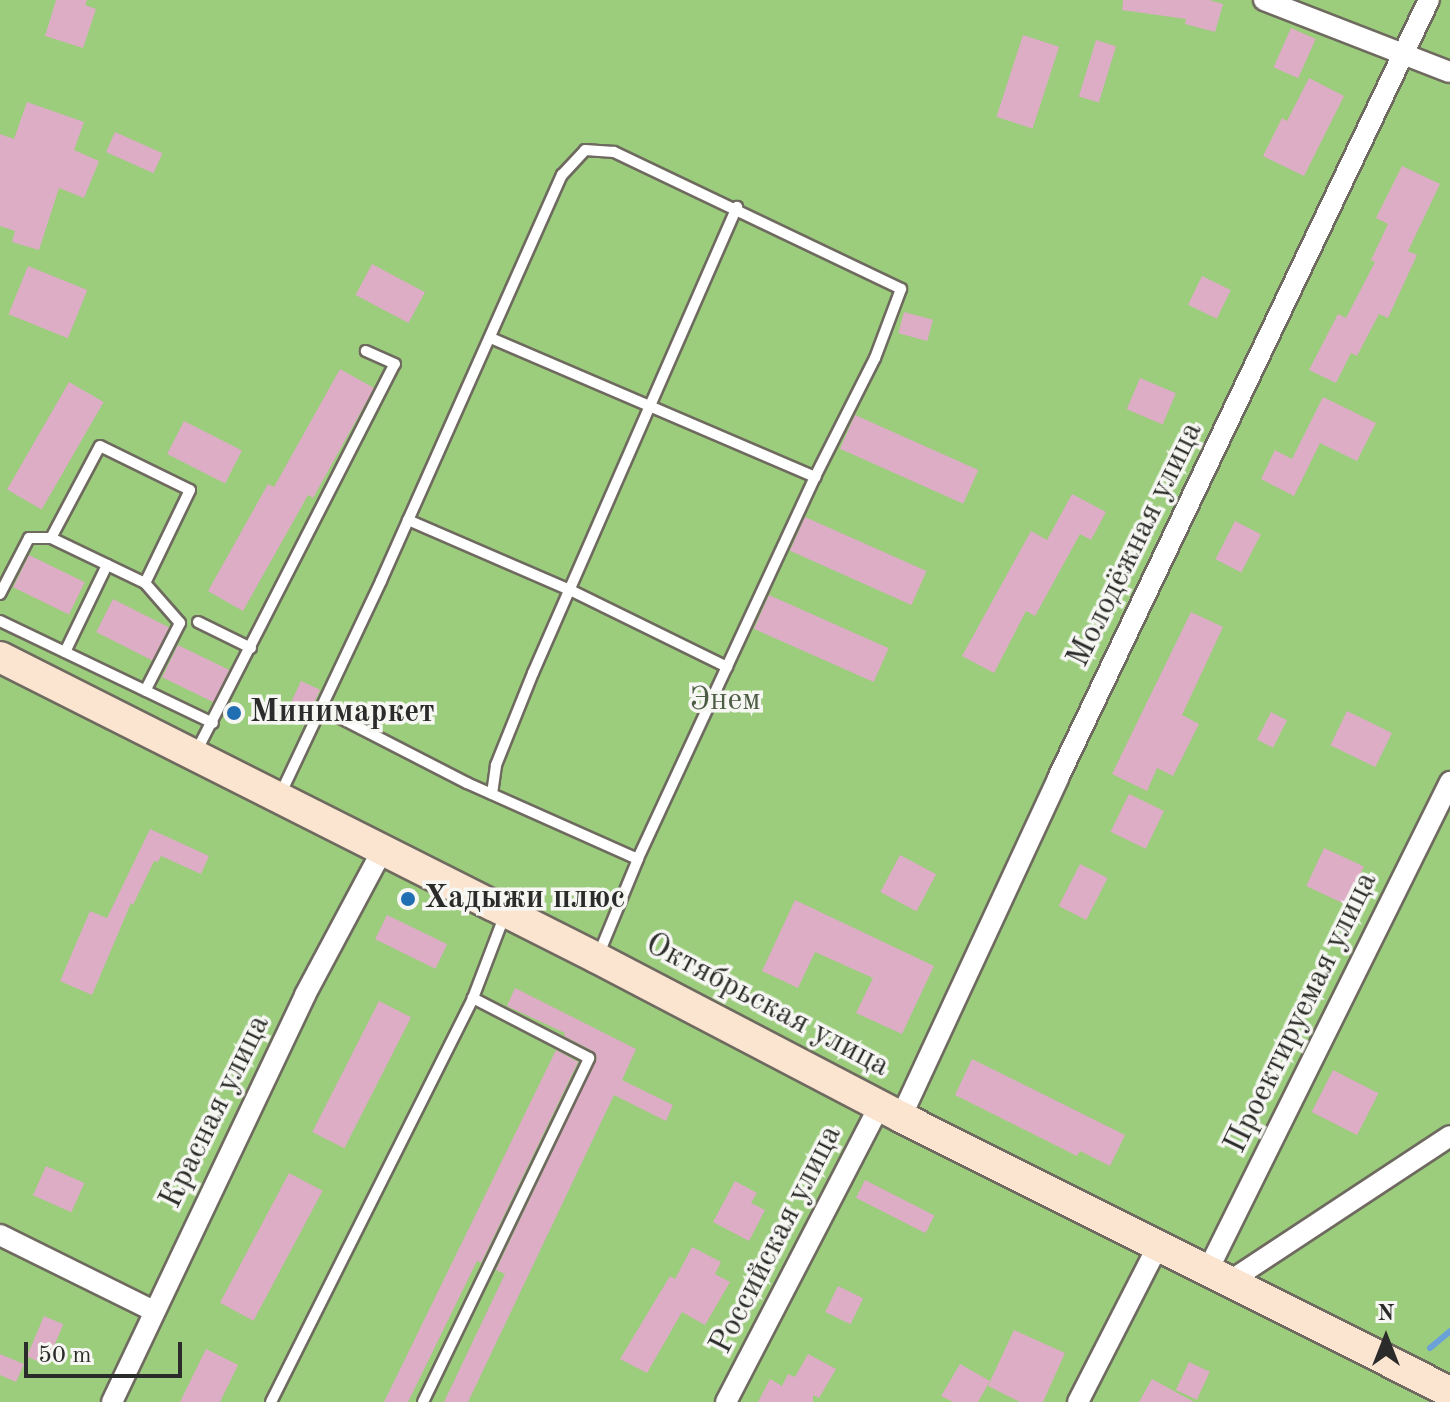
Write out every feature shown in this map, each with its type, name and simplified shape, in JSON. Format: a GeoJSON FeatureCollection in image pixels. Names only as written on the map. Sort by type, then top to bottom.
{"type":"FeatureCollection","features":[{"type":"Feature","properties":{"kind":"main road","name":"Октябрьская улица"},"geometry":{"type":"LineString","coordinates":[[0,657],[597,958],[890,1111],[1450,1392]]}},
{"type":"Feature","properties":{"kind":"street"},"geometry":{"type":"LineString","coordinates":[[1264,0],[1450,72]]}},
{"type":"Feature","properties":{"kind":"street","name":"Молодёжная улица"},"geometry":{"type":"LineString","coordinates":[[890,1111],[1058,778],[1429,0]]}},
{"type":"Feature","properties":{"kind":"street","name":"Проектируемая улица"},"geometry":{"type":"LineString","coordinates":[[1219,1276],[1450,782]]}},
{"type":"Feature","properties":{"kind":"street","name":"Красная улица"},"geometry":{"type":"LineString","coordinates":[[112,1402],[305,995],[382,851]]}},
{"type":"Feature","properties":{"kind":"street","name":"Российская улица"},"geometry":{"type":"LineString","coordinates":[[726,1402],[890,1111]]}},
{"type":"Feature","properties":{"kind":"street"},"geometry":{"type":"LineString","coordinates":[[1219,1276],[1450,1136]]}},
{"type":"Feature","properties":{"kind":"street"},"geometry":{"type":"LineString","coordinates":[[0,1235],[154,1311]]}},
{"type":"Feature","properties":{"kind":"street"},"geometry":{"type":"LineString","coordinates":[[1078,1402],[1158,1246]]}},
{"type":"Feature","properties":{"kind":"lane"},"geometry":{"type":"LineString","coordinates":[[278,798],[491,338],[562,175],[585,150],[614,152],[737,207],[901,289],[875,358],[815,477],[638,859],[597,958]]}},
{"type":"Feature","properties":{"kind":"lane"},"geometry":{"type":"LineString","coordinates":[[492,794],[496,765],[737,207]]}},
{"type":"Feature","properties":{"kind":"lane"},"geometry":{"type":"LineString","coordinates":[[491,338],[815,477]]}},
{"type":"Feature","properties":{"kind":"lane"},"geometry":{"type":"LineString","coordinates":[[194,756],[395,364],[366,351]]}},
{"type":"Feature","properties":{"kind":"lane"},"geometry":{"type":"LineString","coordinates":[[51,538],[100,446],[190,490],[145,583]]}},
{"type":"Feature","properties":{"kind":"lane"},"geometry":{"type":"LineString","coordinates":[[408,520],[570,590],[727,667]]}},
{"type":"Feature","properties":{"kind":"lane"},"geometry":{"type":"LineString","coordinates":[[0,594],[29,538],[51,538],[145,583],[180,623],[145,691]]}},
{"type":"Feature","properties":{"kind":"lane"},"geometry":{"type":"LineString","coordinates":[[65,652],[107,565]]}},
{"type":"Feature","properties":{"kind":"lane"},"geometry":{"type":"LineString","coordinates":[[0,621],[213,723]]}},
{"type":"Feature","properties":{"kind":"lane"},"geometry":{"type":"LineString","coordinates":[[198,622],[251,648]]}},
{"type":"Feature","properties":{"kind":"lane"},"geometry":{"type":"LineString","coordinates":[[321,708],[492,794],[638,859]]}},
{"type":"Feature","properties":{"kind":"lane"},"geometry":{"type":"LineString","coordinates":[[271,1402],[473,998],[505,912]]}},
{"type":"Feature","properties":{"kind":"lane"},"geometry":{"type":"LineString","coordinates":[[423,1402],[589,1058],[473,998]]}},
{"type":"Feature","properties":{"kind":"green space","name":"Энем"},"geometry":{"type":"Polygon","coordinates":[[[0,0],[1450,0],[1450,1402],[0,1402],[0,0]]]}},
{"type":"Feature","properties":{"kind":"building"},"geometry":{"type":"Polygon","coordinates":[[[56,0],[87,0],[85,5],[96,9],[83,48],[45,36],[56,0]]]}},
{"type":"Feature","properties":{"kind":"building"},"geometry":{"type":"Polygon","coordinates":[[[1123,0],[1209,0],[1223,4],[1215,32],[1185,24],[1186,19],[1122,10],[1123,0]]]}},
{"type":"Feature","properties":{"kind":"building"},"geometry":{"type":"Polygon","coordinates":[[[1291,28],[1316,39],[1298,78],[1274,67],[1291,28]]]}},
{"type":"Feature","properties":{"kind":"building"},"geometry":{"type":"Polygon","coordinates":[[[1023,35],[1059,47],[1033,129],[996,117],[1023,35]]]}},
{"type":"Feature","properties":{"kind":"building"},"geometry":{"type":"Polygon","coordinates":[[[1096,40],[1116,46],[1099,103],[1079,96],[1096,40]]]}},
{"type":"Feature","properties":{"kind":"building"},"geometry":{"type":"Polygon","coordinates":[[[1309,78],[1344,96],[1304,176],[1263,156],[1282,118],[1287,121],[1309,78]]]}},
{"type":"Feature","properties":{"kind":"building"},"geometry":{"type":"Polygon","coordinates":[[[27,102],[84,122],[74,150],[99,161],[84,198],[59,188],[39,250],[12,242],[15,231],[0,226],[0,134],[14,139],[27,102]]]}},
{"type":"Feature","properties":{"kind":"building"},"geometry":{"type":"Polygon","coordinates":[[[115,132],[163,153],[154,173],[106,152],[115,132]]]}},
{"type":"Feature","properties":{"kind":"building"},"geometry":{"type":"Polygon","coordinates":[[[1402,166],[1440,184],[1408,251],[1417,255],[1388,318],[1379,314],[1357,356],[1351,353],[1336,383],[1309,370],[1338,314],[1346,318],[1375,262],[1371,260],[1388,224],[1376,218],[1402,166]]]}},
{"type":"Feature","properties":{"kind":"building"},"geometry":{"type":"Polygon","coordinates":[[[372,264],[425,292],[409,323],[356,295],[372,264]]]}},
{"type":"Feature","properties":{"kind":"building"},"geometry":{"type":"Polygon","coordinates":[[[28,266],[87,290],[68,338],[9,314],[28,266]]]}},
{"type":"Feature","properties":{"kind":"building"},"geometry":{"type":"Polygon","coordinates":[[[1202,276],[1231,290],[1217,319],[1188,305],[1202,276]]]}},
{"type":"Feature","properties":{"kind":"building"},"geometry":{"type":"Polygon","coordinates":[[[904,312],[933,320],[927,341],[898,333],[904,312]]]}},
{"type":"Feature","properties":{"kind":"building"},"geometry":{"type":"Polygon","coordinates":[[[340,369],[374,388],[313,498],[308,495],[243,611],[208,591],[268,484],[274,487],[340,369]]]}},
{"type":"Feature","properties":{"kind":"building"},"geometry":{"type":"Polygon","coordinates":[[[1140,378],[1176,393],[1163,425],[1127,409],[1140,378]]]}},
{"type":"Feature","properties":{"kind":"building"},"geometry":{"type":"Polygon","coordinates":[[[69,382],[104,402],[42,509],[7,489],[69,382]]]}},
{"type":"Feature","properties":{"kind":"building"},"geometry":{"type":"Polygon","coordinates":[[[1323,397],[1376,423],[1357,461],[1320,443],[1294,496],[1261,479],[1275,450],[1292,459],[1323,397]]]}},
{"type":"Feature","properties":{"kind":"building"},"geometry":{"type":"Polygon","coordinates":[[[855,415],[978,470],[963,504],[840,449],[855,415]]]}},
{"type":"Feature","properties":{"kind":"building"},"geometry":{"type":"Polygon","coordinates":[[[184,421],[242,451],[225,483],[167,454],[184,421]]]}},
{"type":"Feature","properties":{"kind":"building"},"geometry":{"type":"Polygon","coordinates":[[[1072,494],[1106,512],[1091,540],[1080,534],[1035,616],[1026,611],[994,673],[962,656],[1031,531],[1047,540],[1072,494]]]}},
{"type":"Feature","properties":{"kind":"building"},"geometry":{"type":"Polygon","coordinates":[[[805,517],[927,571],[911,605],[790,551],[805,517]]]}},
{"type":"Feature","properties":{"kind":"building"},"geometry":{"type":"Polygon","coordinates":[[[1235,521],[1261,534],[1241,572],[1215,559],[1235,521]]]}},
{"type":"Feature","properties":{"kind":"building"},"geometry":{"type":"Polygon","coordinates":[[[29,555],[85,582],[69,615],[13,587],[29,555]]]}},
{"type":"Feature","properties":{"kind":"building"},"geometry":{"type":"Polygon","coordinates":[[[769,595],[889,648],[874,682],[754,629],[769,595]]]}},
{"type":"Feature","properties":{"kind":"building"},"geometry":{"type":"Polygon","coordinates":[[[113,599],[169,628],[152,661],[96,632],[113,599]]]}},
{"type":"Feature","properties":{"kind":"building"},"geometry":{"type":"Polygon","coordinates":[[[1191,612],[1223,627],[1182,715],[1199,724],[1173,776],[1157,768],[1147,791],[1112,774],[1191,612]]]}},
{"type":"Feature","properties":{"kind":"building"},"geometry":{"type":"Polygon","coordinates":[[[178,645],[229,670],[213,702],[162,677],[178,645]]]}},
{"type":"Feature","properties":{"kind":"building"},"geometry":{"type":"Polygon","coordinates":[[[301,681],[320,690],[304,725],[285,716],[301,681]]]}},
{"type":"Feature","properties":{"kind":"building"},"geometry":{"type":"Polygon","coordinates":[[[1347,711],[1392,733],[1375,767],[1330,745],[1347,711]]]}},
{"type":"Feature","properties":{"kind":"building"},"geometry":{"type":"Polygon","coordinates":[[[1271,712],[1287,720],[1273,748],[1257,740],[1271,712]]]}},
{"type":"Feature","properties":{"kind":"building"},"geometry":{"type":"Polygon","coordinates":[[[1129,794],[1164,811],[1146,849],[1111,832],[1129,794]]]}},
{"type":"Feature","properties":{"kind":"building"},"geometry":{"type":"Polygon","coordinates":[[[150,829],[209,856],[201,874],[161,856],[158,862],[154,861],[133,905],[131,903],[92,995],[60,981],[90,911],[107,918],[150,829]]]}},
{"type":"Feature","properties":{"kind":"building"},"geometry":{"type":"Polygon","coordinates":[[[1324,848],[1364,867],[1346,905],[1306,886],[1324,848]]]}},
{"type":"Feature","properties":{"kind":"building"},"geometry":{"type":"Polygon","coordinates":[[[900,855],[936,874],[916,911],[880,892],[900,855]]]}},
{"type":"Feature","properties":{"kind":"building"},"geometry":{"type":"Polygon","coordinates":[[[1080,864],[1108,878],[1086,920],[1059,906],[1080,864]]]}},
{"type":"Feature","properties":{"kind":"building"},"geometry":{"type":"Polygon","coordinates":[[[795,900],[934,966],[902,1034],[856,1013],[873,978],[815,952],[798,988],[762,971],[795,900]]]}},
{"type":"Feature","properties":{"kind":"building"},"geometry":{"type":"Polygon","coordinates":[[[387,915],[447,944],[435,969],[375,939],[387,915]]]}},
{"type":"Feature","properties":{"kind":"building"},"geometry":{"type":"Polygon","coordinates":[[[515,988],[636,1049],[622,1080],[673,1105],[666,1121],[614,1095],[468,1402],[444,1402],[505,1274],[496,1270],[597,1058],[593,1051],[564,1036],[565,1033],[507,1006],[515,988]]]}},
{"type":"Feature","properties":{"kind":"building"},"geometry":{"type":"Polygon","coordinates":[[[379,1001],[411,1017],[344,1148],[312,1132],[379,1001]]]}},
{"type":"Feature","properties":{"kind":"building"},"geometry":{"type":"Polygon","coordinates":[[[556,1050],[578,1062],[481,1263],[477,1261],[408,1402],[384,1402],[556,1050]]]}},
{"type":"Feature","properties":{"kind":"building"},"geometry":{"type":"Polygon","coordinates":[[[972,1059],[1125,1135],[1110,1166],[1080,1151],[1077,1156],[955,1095],[972,1059]]]}},
{"type":"Feature","properties":{"kind":"building"},"geometry":{"type":"Polygon","coordinates":[[[1333,1070],[1378,1093],[1357,1135],[1312,1112],[1333,1070]]]}},
{"type":"Feature","properties":{"kind":"building"},"geometry":{"type":"Polygon","coordinates":[[[46,1166],[84,1183],[71,1212],[33,1195],[46,1166]]]}},
{"type":"Feature","properties":{"kind":"building"},"geometry":{"type":"Polygon","coordinates":[[[289,1173],[323,1191],[254,1321],[220,1303],[289,1173]]]}},
{"type":"Feature","properties":{"kind":"building"},"geometry":{"type":"Polygon","coordinates":[[[865,1180],[934,1215],[925,1233],[856,1198],[865,1180]]]}},
{"type":"Feature","properties":{"kind":"building"},"geometry":{"type":"Polygon","coordinates":[[[735,1181],[757,1193],[751,1203],[765,1210],[749,1241],[713,1222],[735,1181]]]}},
{"type":"Feature","properties":{"kind":"building"},"geometry":{"type":"Polygon","coordinates":[[[692,1247],[721,1262],[715,1274],[730,1282],[705,1325],[682,1312],[647,1373],[620,1359],[670,1276],[675,1279],[692,1247]]]}},
{"type":"Feature","properties":{"kind":"building"},"geometry":{"type":"Polygon","coordinates":[[[838,1286],[863,1298],[850,1324],[825,1312],[838,1286]]]}},
{"type":"Feature","properties":{"kind":"building"},"geometry":{"type":"Polygon","coordinates":[[[44,1316],[63,1324],[46,1365],[27,1357],[44,1316]]]}},
{"type":"Feature","properties":{"kind":"building"},"geometry":{"type":"Polygon","coordinates":[[[1014,1330],[1065,1353],[1043,1402],[1020,1402],[988,1386],[1014,1330]]]}},
{"type":"Feature","properties":{"kind":"building"},"geometry":{"type":"Polygon","coordinates":[[[206,1349],[238,1365],[220,1402],[180,1402],[206,1349]]]}},
{"type":"Feature","properties":{"kind":"building"},"geometry":{"type":"Polygon","coordinates":[[[0,1354],[24,1364],[16,1382],[0,1375],[0,1354]]]}},
{"type":"Feature","properties":{"kind":"building"},"geometry":{"type":"Polygon","coordinates":[[[808,1354],[836,1369],[819,1398],[813,1395],[813,1402],[758,1402],[770,1379],[782,1386],[788,1374],[795,1377],[808,1354]]]}},
{"type":"Feature","properties":{"kind":"building"},"geometry":{"type":"Polygon","coordinates":[[[1189,1362],[1210,1372],[1197,1400],[1176,1390],[1189,1362]]]}},
{"type":"Feature","properties":{"kind":"building"},"geometry":{"type":"Polygon","coordinates":[[[960,1364],[990,1381],[978,1402],[953,1402],[941,1396],[960,1364]]]}},
{"type":"Feature","properties":{"kind":"building"},"geometry":{"type":"Polygon","coordinates":[[[1152,1379],[1194,1402],[1139,1402],[1152,1379]]]}},
{"type":"Feature","properties":{"kind":"waterway"},"geometry":{"type":"LineString","coordinates":[[1430,1348],[1450,1331]]}},
{"type":"Feature","properties":{"kind":"place","name":"Минимаркет"},"geometry":{"type":"Point","coordinates":[234,713]}},
{"type":"Feature","properties":{"kind":"place","name":"Хадыжи плюс"},"geometry":{"type":"Point","coordinates":[408,899]}}]}
